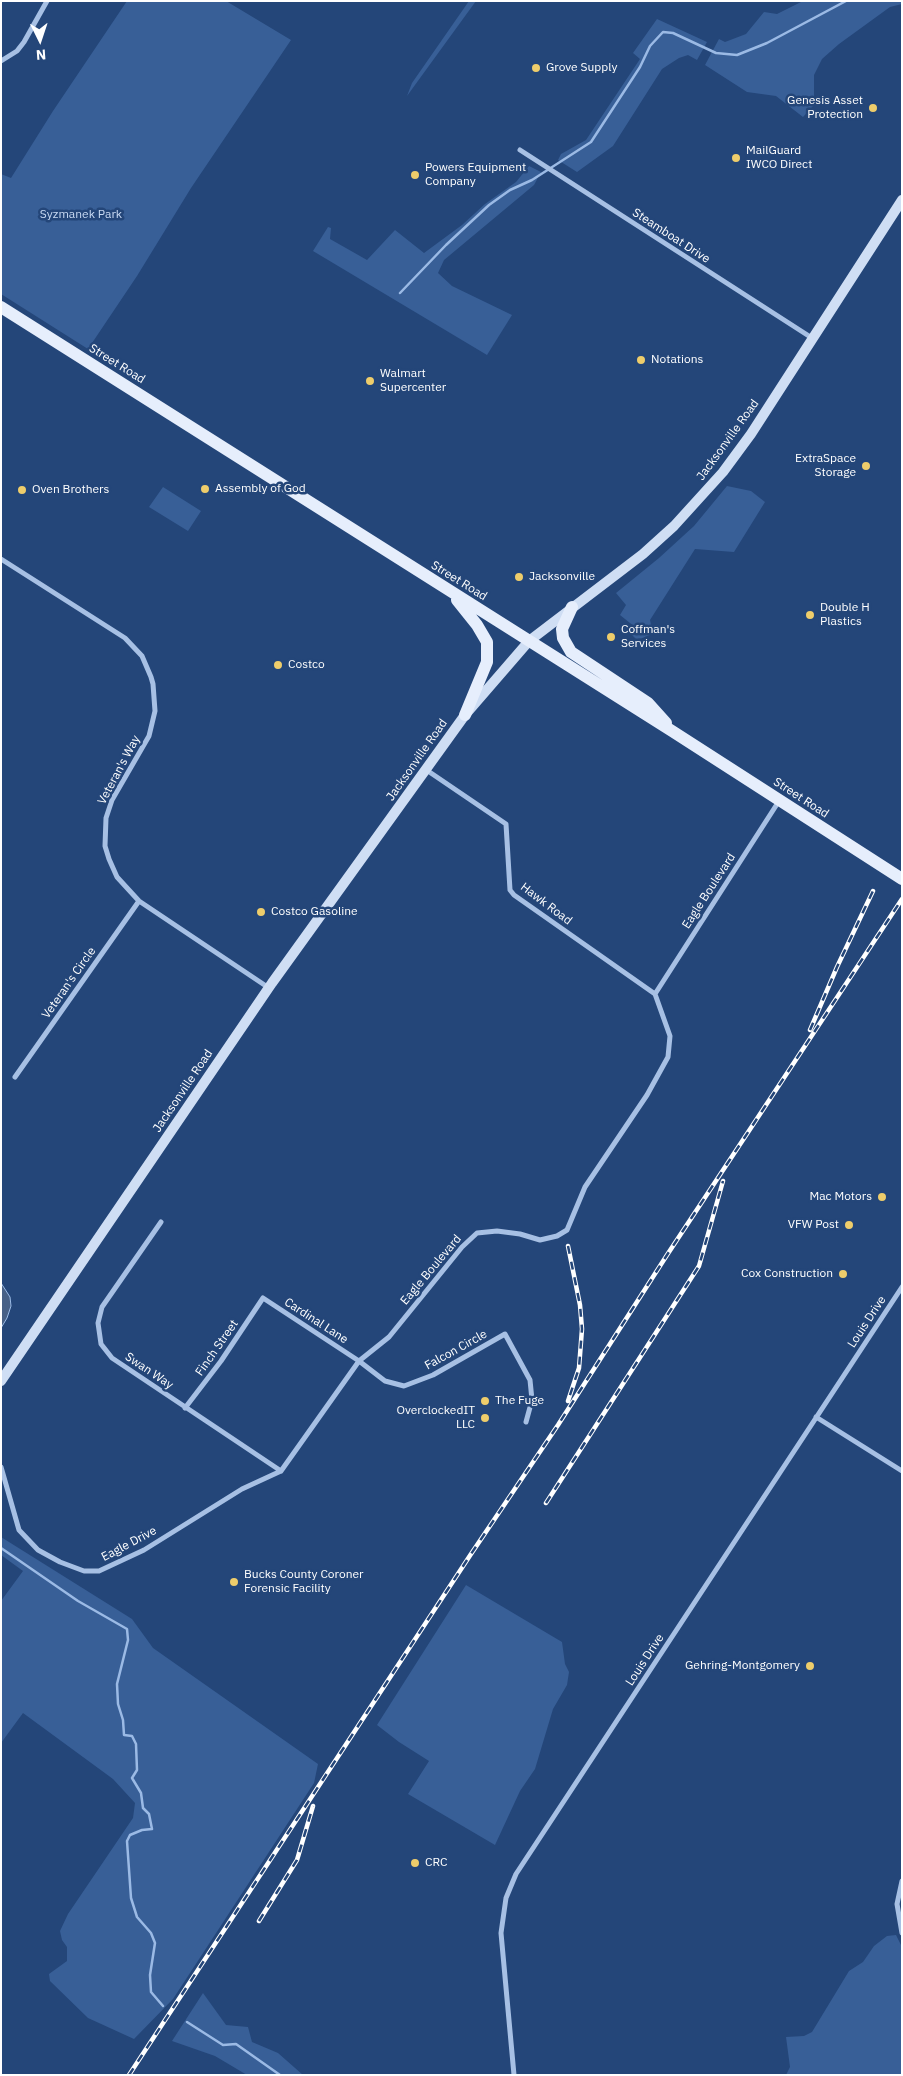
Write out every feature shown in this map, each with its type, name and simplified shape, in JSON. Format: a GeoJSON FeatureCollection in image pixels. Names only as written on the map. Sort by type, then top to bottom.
{"type":"FeatureCollection","features":[{"type":"Feature","properties":{"kind":"main road","name":"Jacksonville Road"},"geometry":{"type":"LineString","coordinates":[[1,1381],[269,988],[465,714],[529,641],[648,549],[674,526],[718,478],[750,434],[902,200]]}},
{"type":"Feature","properties":{"kind":"main road","name":"Street Road"},"geometry":{"type":"LineString","coordinates":[[1,307],[672,731],[902,880]]}},
{"type":"Feature","properties":{"kind":"main road"},"geometry":{"type":"LineString","coordinates":[[451,592],[477,625],[487,642],[487,662],[465,714]]}},
{"type":"Feature","properties":{"kind":"main road"},"geometry":{"type":"LineString","coordinates":[[572,607],[562,629],[563,638],[570,652],[648,703],[672,731]]}},
{"type":"Feature","properties":{"kind":"street"},"geometry":{"type":"LineString","coordinates":[[1,61],[17,51],[24,42],[47,1]]}},
{"type":"Feature","properties":{"kind":"street","name":"Steamboat Drive"},"geometry":{"type":"LineString","coordinates":[[520,150],[812,338]]}},
{"type":"Feature","properties":{"kind":"street","name":"Veteran's Way"},"geometry":{"type":"LineString","coordinates":[[1,559],[126,638],[137,650],[147,666],[154,694],[155,711],[151,728],[146,744],[112,800],[105,830],[105,846],[114,871],[126,888],[139,900],[269,988]]}},
{"type":"Feature","properties":{"kind":"street","name":"Hawk Road"},"geometry":{"type":"LineString","coordinates":[[424,769],[506,824],[510,890],[514,895],[655,994]]}},
{"type":"Feature","properties":{"kind":"street","name":"Eagle Boulevard"},"geometry":{"type":"LineString","coordinates":[[281,1471],[360,1361],[388,1337],[462,1246],[477,1233],[497,1231],[520,1234],[540,1240],[557,1236],[567,1230],[585,1187],[647,1095],[668,1057],[670,1036],[659,1010],[655,994],[779,800]]}},
{"type":"Feature","properties":{"kind":"street","name":"Veteran's Circle"},"geometry":{"type":"LineString","coordinates":[[14,1077],[139,900]]}},
{"type":"Feature","properties":{"kind":"street","name":"Swan Way"},"geometry":{"type":"LineString","coordinates":[[161,1222],[102,1307],[98,1323],[101,1344],[112,1358],[281,1471]]}},
{"type":"Feature","properties":{"kind":"street","name":"Louis Drive"},"geometry":{"type":"LineString","coordinates":[[514,2075],[501,1946],[502,1920],[510,1888],[516,1874],[902,1287]]}},
{"type":"Feature","properties":{"kind":"street","name":"Cardinal Lane"},"geometry":{"type":"LineString","coordinates":[[262,1298],[360,1361]]}},
{"type":"Feature","properties":{"kind":"street","name":"Finch Street"},"geometry":{"type":"LineString","coordinates":[[185,1408],[222,1361],[262,1298]]}},
{"type":"Feature","properties":{"kind":"street","name":"Falcon Circle"},"geometry":{"type":"LineString","coordinates":[[360,1361],[390,1384],[404,1386],[433,1375],[505,1334],[530,1380],[532,1400],[526,1422]]}},
{"type":"Feature","properties":{"kind":"street"},"geometry":{"type":"LineString","coordinates":[[816,1417],[902,1472]]}},
{"type":"Feature","properties":{"kind":"street","name":"Eagle Drive"},"geometry":{"type":"LineString","coordinates":[[1,1467],[19,1530],[38,1550],[60,1562],[84,1571],[99,1571],[144,1550],[242,1490],[281,1471]]}},
{"type":"Feature","properties":{"kind":"street"},"geometry":{"type":"LineString","coordinates":[[902,1881],[897,1904],[902,1933]]}},
{"type":"Feature","properties":{"kind":"green space","name":"Syzmanek Park"},"geometry":{"type":"Polygon","coordinates":[[[127,1],[226,1],[291,40],[191,188],[137,276],[88,349],[1,294],[1,174],[11,178],[53,111],[127,1]]]}},
{"type":"Feature","properties":{"kind":"green space"},"geometry":{"type":"Polygon","coordinates":[[[469,1],[476,1],[407,96],[412,83],[469,1]]]}},
{"type":"Feature","properties":{"kind":"green space"},"geometry":{"type":"Polygon","coordinates":[[[803,1],[902,1],[902,4],[890,7],[839,44],[822,59],[814,75],[814,105],[803,117],[776,96],[747,92],[705,65],[719,39],[725,42],[746,34],[764,12],[777,14],[803,1]]]}},
{"type":"Feature","properties":{"kind":"green space"},"geometry":{"type":"Polygon","coordinates":[[[657,19],[707,42],[697,60],[688,55],[679,58],[662,69],[613,146],[577,172],[558,160],[561,154],[586,140],[640,59],[633,53],[657,19]]]}},
{"type":"Feature","properties":{"kind":"green space"},"geometry":{"type":"Polygon","coordinates":[[[529,166],[541,172],[534,185],[444,260],[438,273],[452,286],[512,315],[487,355],[313,251],[328,227],[331,228],[330,239],[367,260],[395,230],[424,253],[462,225],[485,204],[516,182],[529,166]]]}},
{"type":"Feature","properties":{"kind":"green space"},"geometry":{"type":"Polygon","coordinates":[[[727,486],[751,491],[765,502],[734,552],[695,549],[650,620],[653,634],[637,640],[631,634],[635,627],[620,615],[626,605],[616,593],[694,526],[727,486]]]}},
{"type":"Feature","properties":{"kind":"green space"},"geometry":{"type":"Polygon","coordinates":[[[163,487],[201,511],[188,531],[149,507],[163,487]]]}},
{"type":"Feature","properties":{"kind":"green space"},"geometry":{"type":"Polygon","coordinates":[[[1,1537],[132,1619],[153,1648],[318,1764],[314,1783],[173,1999],[134,2039],[88,2018],[50,1981],[49,1974],[67,1961],[67,1947],[62,1940],[60,1931],[68,1914],[133,1818],[135,1803],[113,1779],[23,1713],[1,1743],[1,1601],[23,1571],[1,1555],[1,1537]]]}},
{"type":"Feature","properties":{"kind":"green space"},"geometry":{"type":"Polygon","coordinates":[[[466,1585],[562,1642],[565,1664],[569,1672],[567,1685],[553,1709],[535,1769],[520,1791],[495,1845],[408,1794],[429,1761],[377,1725],[466,1585]]]}},
{"type":"Feature","properties":{"kind":"green space"},"geometry":{"type":"Polygon","coordinates":[[[896,1935],[902,1947],[902,2075],[786,2075],[790,2067],[786,2037],[804,2036],[812,2032],[849,1971],[863,1962],[874,1946],[887,1936],[896,1935]]]}},
{"type":"Feature","properties":{"kind":"green space"},"geometry":{"type":"Polygon","coordinates":[[[203,1993],[226,2025],[248,2027],[252,2042],[278,2053],[303,2075],[247,2075],[215,2056],[172,2041],[203,1993]]]}},
{"type":"Feature","properties":{"kind":"shaded area"},"geometry":{"type":"Polygon","coordinates":[[[1,1283],[10,1297],[11,1306],[1,1328],[1,1283]]]}},
{"type":"Feature","properties":{"kind":"waterway"},"geometry":{"type":"LineString","coordinates":[[400,293],[446,245],[489,205],[510,190],[532,180],[591,142],[640,67],[650,46],[663,32],[673,33],[716,53],[737,55],[767,43],[846,1]]}},
{"type":"Feature","properties":{"kind":"waterway"},"geometry":{"type":"LineString","coordinates":[[1,1548],[78,1601],[127,1629],[128,1640],[117,1684],[118,1704],[123,1720],[124,1735],[132,1736],[136,1744],[137,1770],[132,1778],[141,1793],[143,1808],[149,1814],[152,1829],[142,1830],[130,1835],[127,1841],[131,1898],[137,1917],[151,1933],[155,1943],[150,1975],[151,1992],[163,2006]]}},
{"type":"Feature","properties":{"kind":"waterway"},"geometry":{"type":"LineString","coordinates":[[187,2022],[223,2045],[236,2044],[280,2075]]}},
{"type":"Feature","properties":{"kind":"railway"},"geometry":{"type":"LineString","coordinates":[[810,1030],[873,891]]}},
{"type":"Feature","properties":{"kind":"railway"},"geometry":{"type":"LineString","coordinates":[[129,2075],[902,899]]}},
{"type":"Feature","properties":{"kind":"railway"},"geometry":{"type":"LineString","coordinates":[[546,1503],[699,1266],[723,1181]]}},
{"type":"Feature","properties":{"kind":"railway"},"geometry":{"type":"LineString","coordinates":[[568,1246],[580,1305],[582,1329],[579,1368],[568,1401]]}},
{"type":"Feature","properties":{"kind":"railway"},"geometry":{"type":"LineString","coordinates":[[259,1921],[297,1860],[313,1806]]}},
{"type":"Feature","properties":{"kind":"place","name":"Grove Supply"},"geometry":{"type":"Point","coordinates":[536,68]}},
{"type":"Feature","properties":{"kind":"place","name":"Genesis Asset Protection"},"geometry":{"type":"Point","coordinates":[873,108]}},
{"type":"Feature","properties":{"kind":"place","name":"MailGuard IWCO Direct"},"geometry":{"type":"Point","coordinates":[736,158]}},
{"type":"Feature","properties":{"kind":"place","name":"Powers Equipment Company"},"geometry":{"type":"Point","coordinates":[415,175]}},
{"type":"Feature","properties":{"kind":"place","name":"Notations"},"geometry":{"type":"Point","coordinates":[641,360]}},
{"type":"Feature","properties":{"kind":"place","name":"Walmart Supercenter"},"geometry":{"type":"Point","coordinates":[370,381]}},
{"type":"Feature","properties":{"kind":"place","name":"ExtraSpace Storage"},"geometry":{"type":"Point","coordinates":[866,466]}},
{"type":"Feature","properties":{"kind":"place","name":"Assembly of God"},"geometry":{"type":"Point","coordinates":[205,489]}},
{"type":"Feature","properties":{"kind":"place","name":"Oven Brothers"},"geometry":{"type":"Point","coordinates":[22,490]}},
{"type":"Feature","properties":{"kind":"place","name":"Jacksonville"},"geometry":{"type":"Point","coordinates":[519,577]}},
{"type":"Feature","properties":{"kind":"place","name":"Double H Plastics"},"geometry":{"type":"Point","coordinates":[810,615]}},
{"type":"Feature","properties":{"kind":"place","name":"Coffman's Services"},"geometry":{"type":"Point","coordinates":[611,637]}},
{"type":"Feature","properties":{"kind":"place","name":"Costco"},"geometry":{"type":"Point","coordinates":[278,665]}},
{"type":"Feature","properties":{"kind":"place","name":"Costco Gasoline"},"geometry":{"type":"Point","coordinates":[261,912]}},
{"type":"Feature","properties":{"kind":"place","name":"Mac Motors"},"geometry":{"type":"Point","coordinates":[882,1197]}},
{"type":"Feature","properties":{"kind":"place","name":"VFW Post"},"geometry":{"type":"Point","coordinates":[849,1225]}},
{"type":"Feature","properties":{"kind":"place","name":"Cox Construction"},"geometry":{"type":"Point","coordinates":[843,1274]}},
{"type":"Feature","properties":{"kind":"place","name":"The Fuge"},"geometry":{"type":"Point","coordinates":[485,1401]}},
{"type":"Feature","properties":{"kind":"place","name":"OverclockedIT LLC"},"geometry":{"type":"Point","coordinates":[485,1418]}},
{"type":"Feature","properties":{"kind":"place","name":"Bucks County Coroner Forensic Facility"},"geometry":{"type":"Point","coordinates":[234,1582]}},
{"type":"Feature","properties":{"kind":"place","name":"Gehring-Montgomery"},"geometry":{"type":"Point","coordinates":[810,1666]}},
{"type":"Feature","properties":{"kind":"place","name":"CRC"},"geometry":{"type":"Point","coordinates":[415,1863]}}]}
